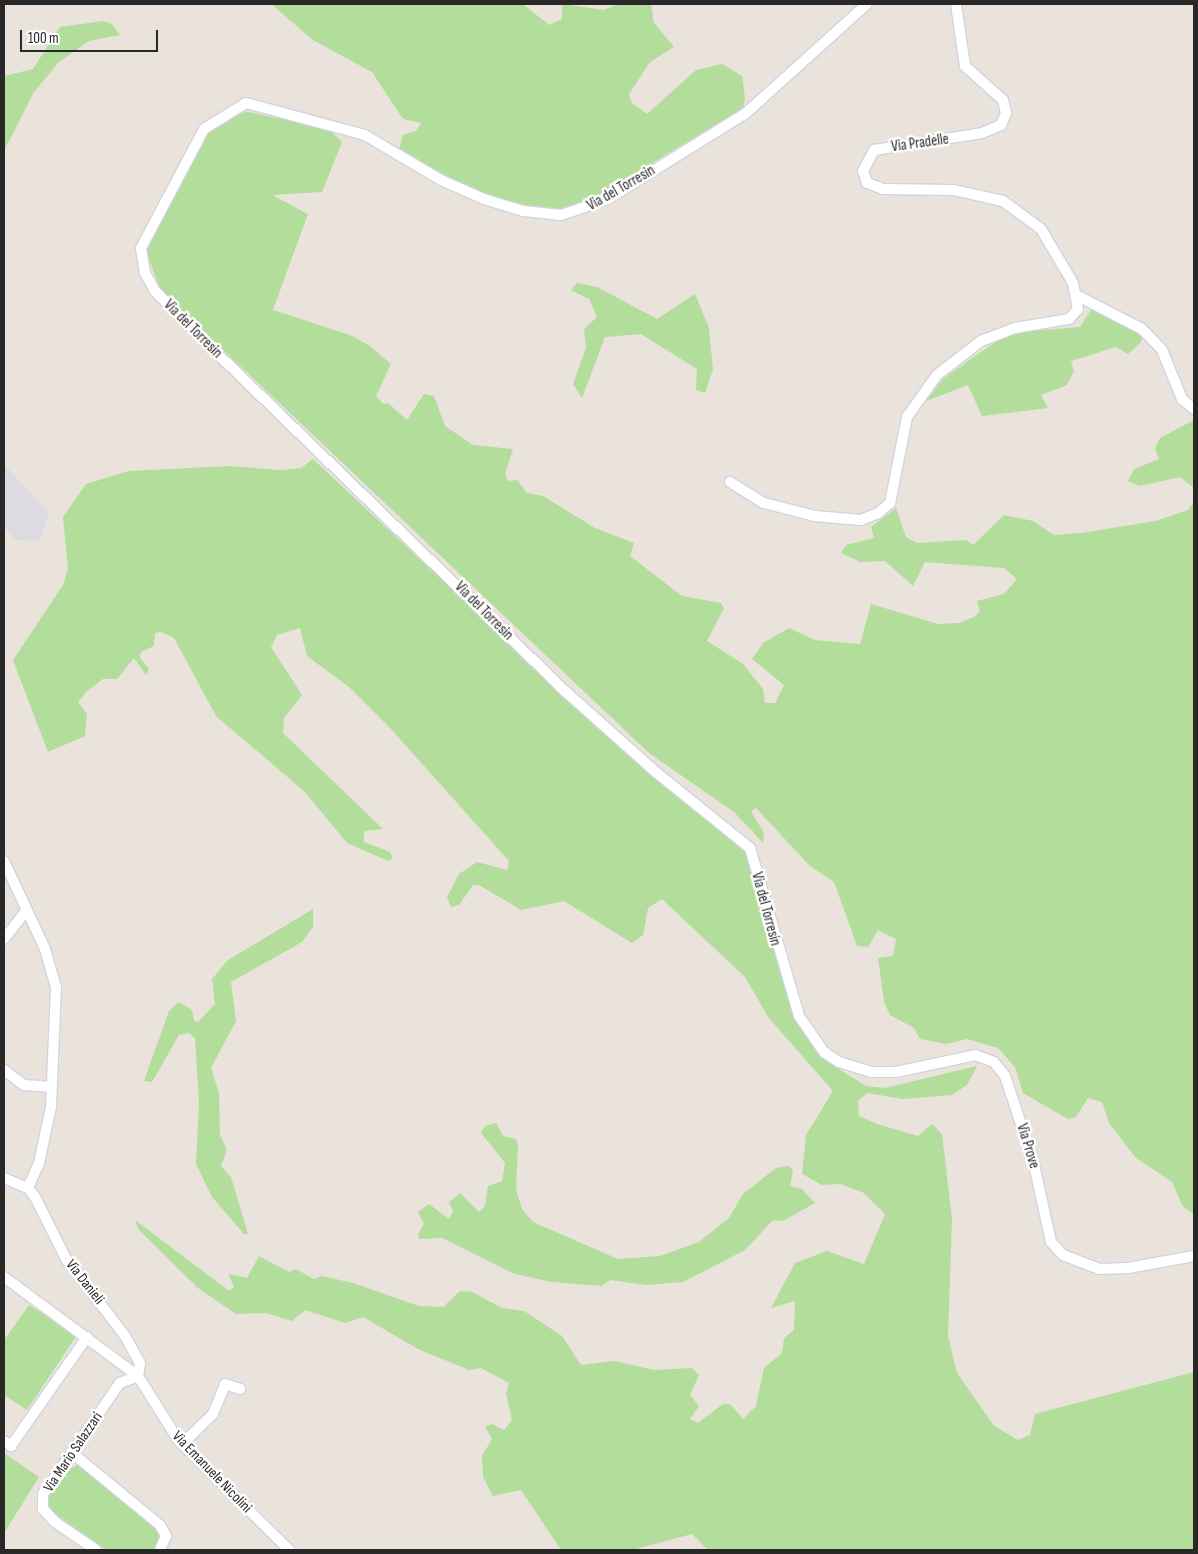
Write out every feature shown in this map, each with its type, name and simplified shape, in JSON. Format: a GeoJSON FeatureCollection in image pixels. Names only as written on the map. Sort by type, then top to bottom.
{"type":"FeatureCollection","features":[{"type":"Feature","properties":{"kind":"street","name":"Via del Torresin"},"geometry":{"type":"LineString","coordinates":[[839,1062],[824,1052],[799,1016],[750,848],[656,774],[565,691],[194,331],[155,291],[141,248],[204,128],[246,103],[365,135],[441,180],[507,207],[553,215],[592,208],[746,113],[867,4]]}},
{"type":"Feature","properties":{"kind":"street","name":"Via Pradelle"},"geometry":{"type":"LineString","coordinates":[[956,4],[964,66],[1003,100],[1006,113],[1001,125],[982,133],[874,150],[863,171],[867,182],[883,189],[954,190],[1003,201],[1041,229],[1078,296]]}},
{"type":"Feature","properties":{"kind":"street"},"geometry":{"type":"LineString","coordinates":[[730,482],[764,503],[815,516],[861,520],[878,514],[890,503],[907,417],[937,375],[999,333],[1069,319],[1078,309],[1078,296],[1142,329],[1162,350],[1182,399],[1194,409]]}},
{"type":"Feature","properties":{"kind":"street"},"geometry":{"type":"LineString","coordinates":[[4,861],[25,912],[45,949],[56,987],[46,1134],[28,1188],[4,1178]]}},
{"type":"Feature","properties":{"kind":"street"},"geometry":{"type":"LineString","coordinates":[[4,939],[25,912]]}},
{"type":"Feature","properties":{"kind":"street","name":"Via Prove"},"geometry":{"type":"LineString","coordinates":[[839,1062],[871,1072],[896,1072],[975,1055],[994,1062],[1006,1076],[1030,1151],[1051,1242],[1063,1255],[1098,1269],[1128,1268],[1194,1256]]}},
{"type":"Feature","properties":{"kind":"street"},"geometry":{"type":"LineString","coordinates":[[4,1070],[24,1084],[50,1087]]}},
{"type":"Feature","properties":{"kind":"street","name":"Via Danieli"},"geometry":{"type":"LineString","coordinates":[[28,1188],[66,1259],[125,1336],[140,1363],[138,1376]]}},
{"type":"Feature","properties":{"kind":"street","name":"Via Emanuele Nicolini"},"geometry":{"type":"LineString","coordinates":[[4,1277],[138,1376],[182,1444],[289,1550]]}},
{"type":"Feature","properties":{"kind":"street"},"geometry":{"type":"LineString","coordinates":[[4,1441],[11,1446],[86,1337]]}},
{"type":"Feature","properties":{"kind":"street","name":"Via Mario Salazzari"},"geometry":{"type":"LineString","coordinates":[[96,1550],[43,1509],[42,1494],[120,1383],[138,1376]]}},
{"type":"Feature","properties":{"kind":"street"},"geometry":{"type":"LineString","coordinates":[[182,1444],[212,1414],[225,1384],[240,1389]]}},
{"type":"Feature","properties":{"kind":"street"},"geometry":{"type":"LineString","coordinates":[[71,1452],[160,1525],[166,1536],[160,1550]]}},
{"type":"Feature","properties":{"kind":"shaded area"},"geometry":{"type":"Polygon","coordinates":[[[4,464],[49,513],[40,541],[16,540],[4,527],[4,464]]]}},
{"type":"Feature","properties":{"kind":"green space"},"geometry":{"type":"Polygon","coordinates":[[[271,4],[523,4],[549,25],[562,19],[562,4],[604,10],[619,4],[651,4],[654,23],[674,47],[650,62],[629,94],[632,103],[647,114],[696,70],[722,64],[742,76],[745,98],[743,108],[586,203],[554,210],[516,206],[458,185],[398,153],[403,135],[416,131],[421,123],[403,119],[372,72],[313,40],[271,4]]]}},
{"type":"Feature","properties":{"kind":"green space"},"geometry":{"type":"Polygon","coordinates":[[[103,21],[112,24],[120,35],[89,41],[59,62],[34,92],[4,151],[4,76],[33,69],[60,27],[103,21]]]}},
{"type":"Feature","properties":{"kind":"green space"},"geometry":{"type":"Polygon","coordinates":[[[248,112],[329,129],[342,142],[322,192],[272,195],[308,214],[273,310],[350,335],[370,346],[391,364],[376,396],[383,404],[388,403],[407,420],[424,394],[434,396],[445,426],[473,445],[513,449],[505,474],[508,481],[517,480],[527,493],[543,496],[595,528],[634,543],[630,556],[682,596],[721,603],[724,608],[707,641],[743,664],[763,689],[765,703],[775,703],[784,685],[752,659],[763,643],[789,628],[815,640],[860,644],[871,604],[938,624],[959,623],[974,617],[980,611],[977,601],[1004,594],[1017,579],[1004,568],[925,562],[913,586],[885,561],[860,562],[841,553],[846,545],[874,538],[871,527],[896,508],[906,537],[917,543],[966,540],[973,545],[1004,515],[1033,521],[1054,535],[1081,533],[1156,521],[1188,510],[1194,501],[1194,1215],[1182,1205],[1172,1182],[1136,1158],[1109,1123],[1102,1102],[1088,1098],[1076,1117],[1068,1119],[1023,1093],[1015,1067],[998,1048],[967,1039],[947,1044],[920,1039],[914,1028],[890,1015],[884,1002],[878,958],[893,956],[896,939],[878,930],[868,947],[857,946],[834,882],[810,866],[756,808],[751,811],[764,833],[763,843],[734,812],[649,753],[161,291],[145,249],[211,125],[233,113],[248,112]]]}},
{"type":"Feature","properties":{"kind":"green space"},"geometry":{"type":"Polygon","coordinates":[[[577,283],[597,287],[657,319],[695,294],[709,328],[713,369],[705,393],[696,390],[697,369],[641,334],[605,337],[582,398],[573,384],[586,348],[584,329],[597,317],[589,299],[571,290],[577,283]]]}},
{"type":"Feature","properties":{"kind":"green space"},"geometry":{"type":"Polygon","coordinates":[[[1092,308],[1124,320],[1143,336],[1141,342],[1128,354],[1116,347],[1071,361],[1074,371],[1067,385],[1041,395],[1048,408],[982,416],[968,385],[926,401],[944,378],[1008,333],[1080,327],[1092,308]]]}},
{"type":"Feature","properties":{"kind":"green space"},"geometry":{"type":"Polygon","coordinates":[[[1194,420],[1194,488],[1180,477],[1140,486],[1128,481],[1134,469],[1159,459],[1155,449],[1160,438],[1194,420]]]}},
{"type":"Feature","properties":{"kind":"green space"},"geometry":{"type":"Polygon","coordinates":[[[313,459],[643,769],[753,855],[765,881],[794,995],[831,1064],[866,1086],[885,1088],[977,1066],[967,1085],[952,1095],[903,1099],[867,1093],[858,1101],[859,1116],[877,1124],[918,1136],[932,1124],[942,1134],[952,1219],[948,1336],[957,1373],[994,1426],[1018,1440],[1030,1435],[1035,1414],[1194,1372],[1194,1550],[708,1550],[692,1534],[632,1550],[561,1550],[521,1490],[493,1496],[483,1477],[482,1456],[492,1439],[485,1427],[492,1424],[504,1430],[512,1420],[506,1393],[509,1383],[481,1368],[469,1370],[418,1349],[363,1317],[345,1323],[305,1310],[292,1321],[266,1313],[236,1314],[198,1288],[138,1229],[135,1220],[229,1291],[234,1287],[228,1274],[247,1278],[259,1256],[289,1272],[296,1269],[314,1279],[322,1276],[353,1283],[419,1306],[443,1307],[460,1291],[472,1292],[502,1308],[524,1311],[562,1336],[581,1365],[614,1361],[654,1370],[692,1368],[699,1375],[690,1395],[699,1406],[690,1419],[698,1423],[723,1404],[730,1404],[743,1419],[756,1406],[764,1368],[782,1353],[784,1338],[794,1330],[795,1301],[771,1308],[795,1263],[827,1251],[864,1264],[885,1214],[864,1193],[840,1184],[822,1185],[802,1174],[806,1135],[833,1091],[768,1017],[745,977],[662,899],[648,908],[643,935],[632,943],[564,901],[521,910],[479,885],[473,885],[459,905],[451,907],[447,897],[459,874],[477,862],[507,870],[509,861],[391,729],[349,687],[307,656],[300,628],[277,635],[271,647],[302,695],[284,718],[283,733],[383,829],[364,831],[364,842],[390,852],[393,858],[388,861],[347,843],[305,792],[216,716],[174,638],[161,632],[155,633],[154,646],[141,652],[140,658],[149,669],[146,675],[134,658],[117,679],[103,679],[87,691],[78,702],[87,714],[85,736],[48,752],[13,660],[63,585],[68,569],[63,517],[86,484],[129,471],[229,466],[280,470],[301,468],[313,459]]]}},
{"type":"Feature","properties":{"kind":"green space"},"geometry":{"type":"Polygon","coordinates":[[[313,909],[313,927],[302,942],[231,982],[236,1021],[211,1068],[219,1093],[220,1135],[227,1150],[221,1166],[231,1177],[248,1234],[244,1234],[212,1197],[196,1164],[199,1103],[195,1038],[189,1033],[179,1035],[152,1082],[144,1081],[169,1011],[179,1002],[192,1010],[194,1021],[198,1022],[215,1004],[212,979],[228,960],[313,909]]]}},
{"type":"Feature","properties":{"kind":"green space"},"geometry":{"type":"Polygon","coordinates":[[[496,1123],[503,1136],[516,1139],[518,1145],[516,1189],[522,1209],[533,1222],[618,1259],[660,1256],[699,1242],[729,1218],[743,1194],[776,1168],[788,1166],[793,1170],[790,1186],[802,1189],[815,1203],[783,1221],[773,1220],[745,1250],[683,1282],[646,1285],[610,1280],[602,1286],[551,1282],[512,1273],[442,1238],[419,1239],[418,1234],[424,1224],[418,1212],[429,1204],[449,1219],[453,1211],[449,1202],[460,1193],[479,1212],[485,1206],[488,1186],[502,1181],[505,1163],[481,1133],[485,1126],[496,1123]]]}},
{"type":"Feature","properties":{"kind":"green space"},"geometry":{"type":"Polygon","coordinates":[[[29,1305],[77,1335],[27,1410],[4,1395],[4,1340],[29,1305]]]}},
{"type":"Feature","properties":{"kind":"green space"},"geometry":{"type":"Polygon","coordinates":[[[4,1453],[39,1477],[4,1533],[4,1453]]]}},
{"type":"Feature","properties":{"kind":"green space"},"geometry":{"type":"Polygon","coordinates":[[[78,1465],[157,1530],[160,1536],[154,1550],[106,1550],[51,1511],[46,1497],[64,1471],[78,1465]]]}}]}
